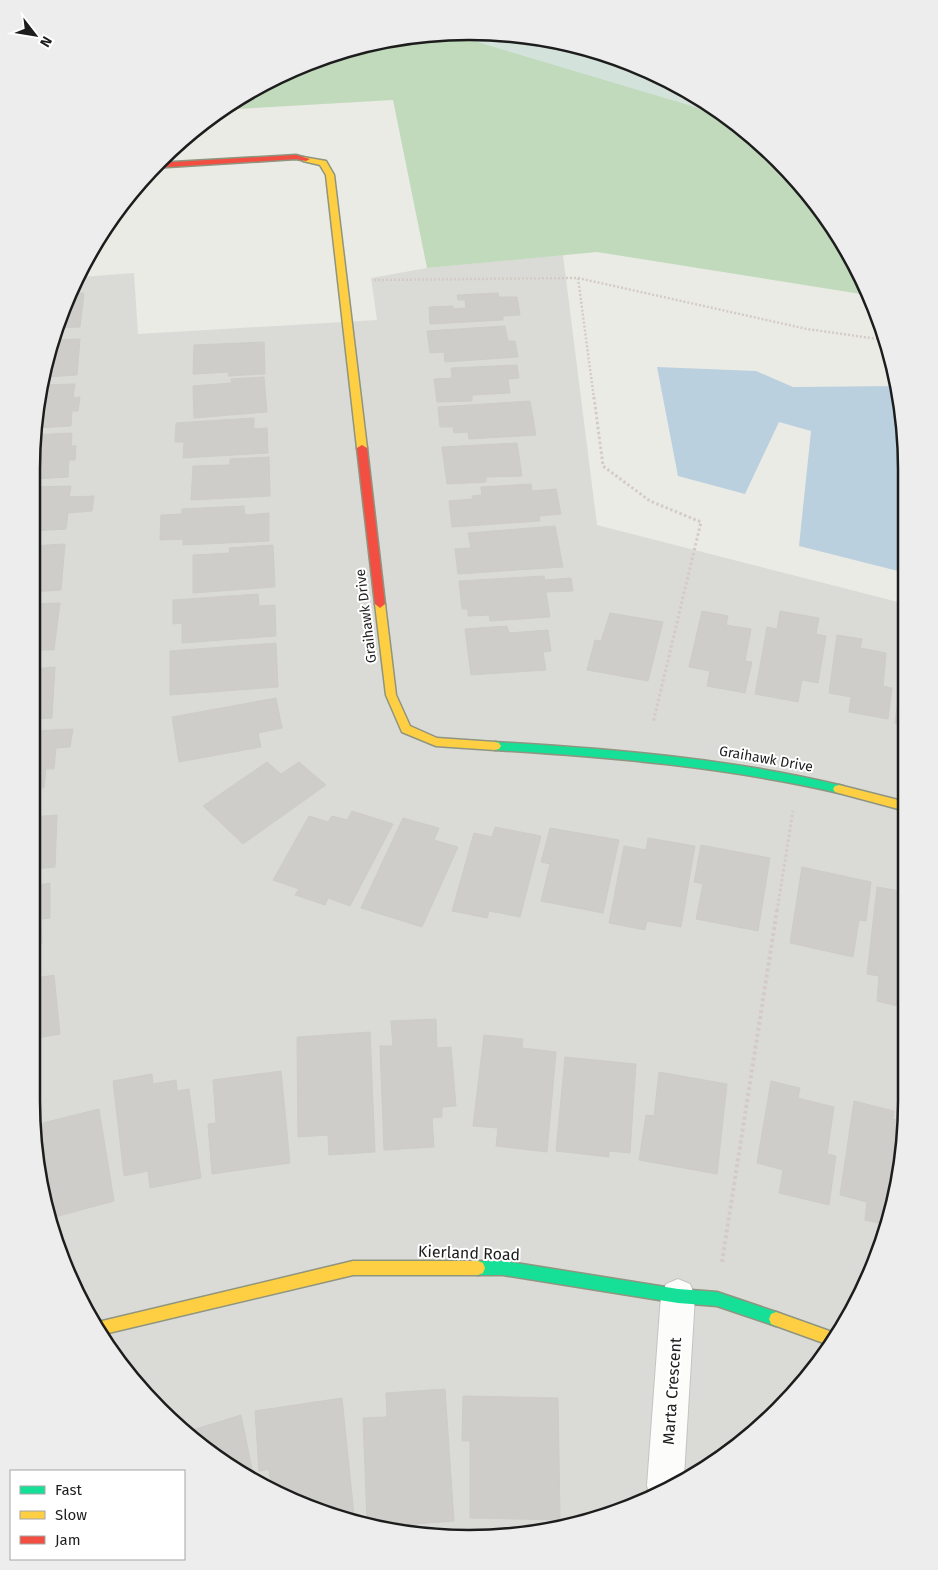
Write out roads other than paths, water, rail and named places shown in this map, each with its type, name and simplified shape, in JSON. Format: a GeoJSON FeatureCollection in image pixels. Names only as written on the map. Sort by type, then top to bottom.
{"type":"FeatureCollection","features":[{"type":"Feature","properties":{"kind":"street","name":"Graihawk Drive"},"geometry":{"type":"LineString","coordinates":[[167,165],[296,157],[323,162],[330,175],[391,695],[406,729],[436,742],[645,755],[799,778],[898,805]]}},
{"type":"Feature","properties":{"kind":"street","name":"Kierland Road"},"geometry":{"type":"LineString","coordinates":[[105,1327],[353,1268],[503,1268],[678,1296],[717,1299],[827,1337]]}},
{"type":"Feature","properties":{"kind":"street","name":"Marta Crescent"},"geometry":{"type":"LineString","coordinates":[[665,1483],[678,1296]]}},
{"type":"Feature","properties":{"kind":"water"},"geometry":{"type":"Polygon","coordinates":[[[657,367],[756,371],[793,387],[890,386],[897,441],[898,571],[799,546],[811,431],[779,422],[745,494],[678,476],[657,367]]]}}]}
